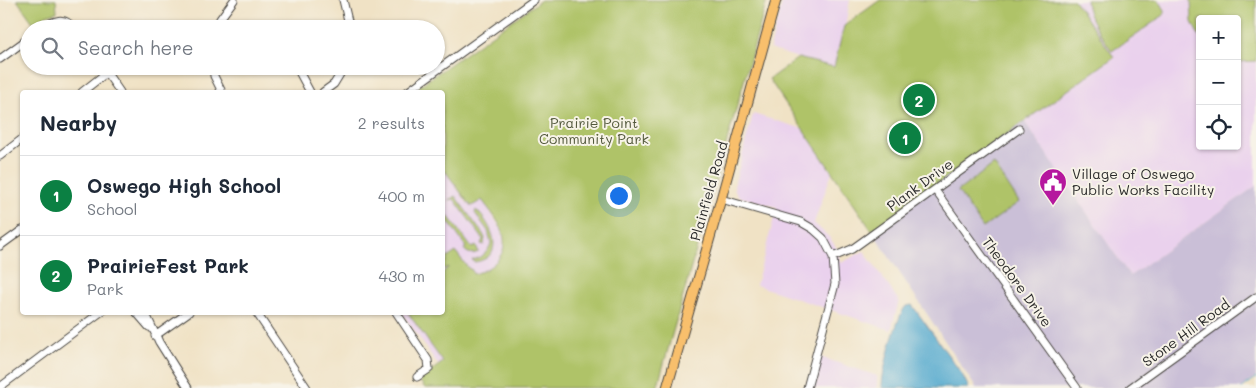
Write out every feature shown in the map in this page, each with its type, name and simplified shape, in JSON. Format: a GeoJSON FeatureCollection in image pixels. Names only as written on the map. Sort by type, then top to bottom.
{"type":"FeatureCollection","features":[{"type":"Feature","properties":{"kind":"main road","name":"Plainfield Road"},"geometry":{"type":"LineString","coordinates":[[667,388],[776,0]]}},
{"type":"Feature","properties":{"kind":"street"},"geometry":{"type":"LineString","coordinates":[[220,20],[234,0]]}},
{"type":"Feature","properties":{"kind":"street"},"geometry":{"type":"LineString","coordinates":[[342,0],[348,20]]}},
{"type":"Feature","properties":{"kind":"street"},"geometry":{"type":"LineString","coordinates":[[445,64],[534,0]]}},
{"type":"Feature","properties":{"kind":"street"},"geometry":{"type":"LineString","coordinates":[[0,59],[20,45]]}},
{"type":"Feature","properties":{"kind":"street"},"geometry":{"type":"LineString","coordinates":[[84,90],[99,75]]}},
{"type":"Feature","properties":{"kind":"street"},"geometry":{"type":"LineString","coordinates":[[108,75],[119,90]]}},
{"type":"Feature","properties":{"kind":"street"},"geometry":{"type":"LineString","coordinates":[[214,75],[221,90]]}},
{"type":"Feature","properties":{"kind":"street"},"geometry":{"type":"LineString","coordinates":[[301,75],[309,90]]}},
{"type":"Feature","properties":{"kind":"street"},"geometry":{"type":"LineString","coordinates":[[326,90],[334,84],[339,75]]}},
{"type":"Feature","properties":{"kind":"street"},"geometry":{"type":"LineString","coordinates":[[410,90],[430,75]]}},
{"type":"Feature","properties":{"kind":"street","name":"Plank Drive"},"geometry":{"type":"LineString","coordinates":[[833,257],[852,249],[1019,129]]}},
{"type":"Feature","properties":{"kind":"street"},"geometry":{"type":"LineString","coordinates":[[0,156],[20,141]]}},
{"type":"Feature","properties":{"kind":"street","name":"Theodore Drive"},"geometry":{"type":"LineString","coordinates":[[935,190],[1077,388]]}},
{"type":"Feature","properties":{"kind":"street"},"geometry":{"type":"LineString","coordinates":[[721,199],[801,222],[813,229],[822,238],[833,257],[835,284],[807,388]]}},
{"type":"Feature","properties":{"kind":"street"},"geometry":{"type":"LineString","coordinates":[[0,246],[20,231]]}},
{"type":"Feature","properties":{"kind":"street","name":"Stone Hill Road"},"geometry":{"type":"LineString","coordinates":[[1130,388],[1256,297]]}},
{"type":"Feature","properties":{"kind":"street"},"geometry":{"type":"LineString","coordinates":[[0,387],[97,315]]}},
{"type":"Feature","properties":{"kind":"street"},"geometry":{"type":"LineString","coordinates":[[138,315],[154,334],[188,388]]}},
{"type":"Feature","properties":{"kind":"street"},"geometry":{"type":"LineString","coordinates":[[146,315],[154,334]]}},
{"type":"Feature","properties":{"kind":"street"},"geometry":{"type":"LineString","coordinates":[[154,334],[184,315]]}},
{"type":"Feature","properties":{"kind":"street"},"geometry":{"type":"LineString","coordinates":[[258,315],[307,388]]}},
{"type":"Feature","properties":{"kind":"street"},"geometry":{"type":"LineString","coordinates":[[398,315],[428,360],[429,368],[417,378]]}},
{"type":"Feature","properties":{"kind":"shaded area"},"geometry":{"type":"Polygon","coordinates":[[[783,0],[850,0],[845,26],[880,0],[1256,0],[1256,186],[1130,276],[1024,121],[872,231],[832,172],[814,223],[829,237],[836,247],[841,263],[864,251],[899,301],[891,330],[756,285],[777,207],[740,197],[735,191],[734,186],[753,114],[804,129],[769,79],[798,58],[770,49],[783,0]]]}},
{"type":"Feature","properties":{"kind":"shaded area"},"geometry":{"type":"Polygon","coordinates":[[[1024,121],[1130,276],[1256,186],[1256,377],[1241,388],[976,388],[872,231],[1024,121]]]}},
{"type":"Feature","properties":{"kind":"shaded area"},"geometry":{"type":"Polygon","coordinates":[[[445,171],[467,203],[482,199],[502,231],[504,247],[498,260],[487,269],[471,274],[503,319],[439,366],[403,315],[445,315],[445,171]]]}},
{"type":"Feature","properties":{"kind":"shaded area"},"geometry":{"type":"Polygon","coordinates":[[[820,357],[877,376],[877,388],[813,388],[813,381],[820,357]]]}},
{"type":"Feature","properties":{"kind":"green space"},"geometry":{"type":"Polygon","coordinates":[[[17,0],[56,0],[57,12],[40,20],[31,20],[17,0]]]}},
{"type":"Feature","properties":{"kind":"green space","name":"Prairie Point Community Park"},"geometry":{"type":"Polygon","coordinates":[[[541,0],[767,0],[657,388],[425,388],[419,380],[443,362],[409,315],[445,315],[445,270],[449,267],[445,268],[447,258],[456,252],[468,268],[472,270],[473,274],[492,265],[504,248],[503,234],[499,225],[482,200],[472,206],[470,205],[445,171],[445,90],[414,90],[435,75],[445,75],[445,68],[541,0]]]}},
{"type":"Feature","properties":{"kind":"green space"},"geometry":{"type":"Polygon","coordinates":[[[880,0],[1074,0],[1114,57],[872,231],[769,79],[798,58],[834,67],[844,26],[880,0]]]}},
{"type":"Feature","properties":{"kind":"green space"},"geometry":{"type":"Polygon","coordinates":[[[1086,0],[1159,0],[1165,10],[1164,15],[1112,51],[1092,20],[1086,0]]]}},
{"type":"Feature","properties":{"kind":"green space"},"geometry":{"type":"Polygon","coordinates":[[[1191,0],[1256,0],[1256,61],[1241,62],[1241,15],[1196,15],[1196,30],[1192,22],[1191,0]]]}},
{"type":"Feature","properties":{"kind":"green space"},"geometry":{"type":"Polygon","coordinates":[[[994,164],[1019,202],[983,228],[958,191],[994,164]]]}},
{"type":"Feature","properties":{"kind":"green space"},"geometry":{"type":"Polygon","coordinates":[[[455,196],[483,234],[485,238],[484,245],[481,244],[483,239],[454,199],[449,200],[455,196]]]}},
{"type":"Feature","properties":{"kind":"green space"},"geometry":{"type":"Polygon","coordinates":[[[476,210],[491,231],[494,247],[491,254],[485,259],[475,262],[472,260],[484,254],[491,243],[488,231],[475,213],[476,210]]]}},
{"type":"Feature","properties":{"kind":"green space"},"geometry":{"type":"Polygon","coordinates":[[[445,212],[472,248],[476,246],[478,252],[474,254],[467,252],[464,249],[466,247],[445,217],[445,212]]]}},
{"type":"Feature","properties":{"kind":"water"},"geometry":{"type":"Polygon","coordinates":[[[912,305],[962,374],[969,388],[882,388],[894,332],[906,306],[912,305]]]}},
{"type":"Feature","properties":{"kind":"waterway"},"geometry":{"type":"LineString","coordinates":[[1242,388],[1256,378]]}},
{"type":"Feature","properties":{"kind":"place","name":"PrairieFest Park"},"geometry":{"type":"Point","coordinates":[919,100]}},
{"type":"Feature","properties":{"kind":"place","name":"Oswego High School"},"geometry":{"type":"Point","coordinates":[905,138]}},
{"type":"Feature","properties":{"kind":"place","name":"Village of Oswego Public Works Facility"},"geometry":{"type":"Point","coordinates":[1053,206]}}]}
